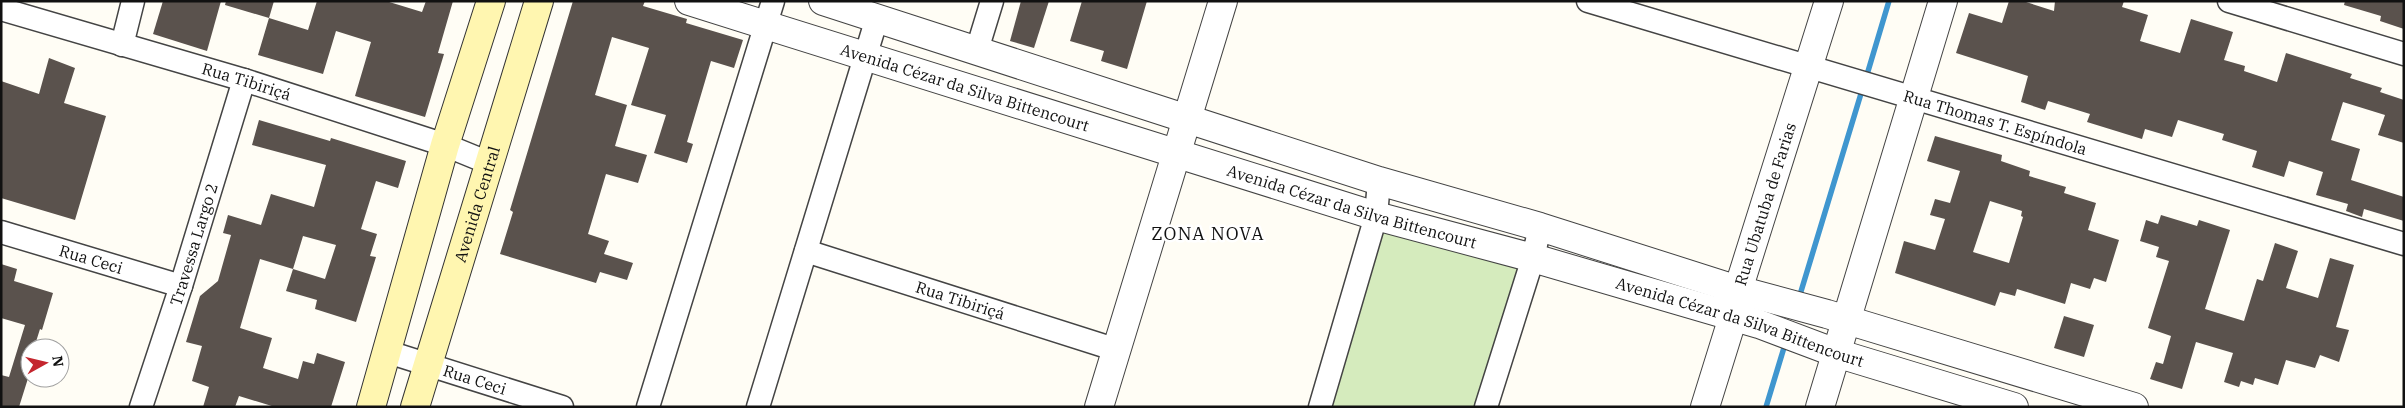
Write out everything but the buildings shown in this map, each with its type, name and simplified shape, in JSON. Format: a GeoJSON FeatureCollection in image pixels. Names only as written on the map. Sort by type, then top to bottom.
{"type":"FeatureCollection","features":[{"type":"Feature","properties":{"kind":"main road"},"geometry":{"type":"LineString","coordinates":[[371,407],[445,145],[492,1]]}},
{"type":"Feature","properties":{"kind":"main road","name":"Avenida Central"},"geometry":{"type":"LineString","coordinates":[[415,407],[538,1]]}},
{"type":"Feature","properties":{"kind":"street"},"geometry":{"type":"LineString","coordinates":[[122,44],[132,1]]}},
{"type":"Feature","properties":{"kind":"street","name":"Avenida Cézar da Silva Bittencourt"},"geometry":{"type":"LineString","coordinates":[[689,1],[769,13],[866,56],[1376,216],[1533,258],[1759,324],[1836,353],[2014,407]]}},
{"type":"Feature","properties":{"kind":"street","name":"Avenida Cézar da Silva Bittencourt"},"geometry":{"type":"LineString","coordinates":[[823,1],[1379,181],[1540,227],[1748,293],[2134,407]]}},
{"type":"Feature","properties":{"kind":"street"},"geometry":{"type":"LineString","coordinates":[[977,50],[992,1]]}},
{"type":"Feature","properties":{"kind":"street"},"geometry":{"type":"LineString","coordinates":[[1100,407],[1222,1]]}},
{"type":"Feature","properties":{"kind":"street","name":"Rua Thomas T. Espíndola"},"geometry":{"type":"LineString","coordinates":[[1588,1],[2404,244]]}},
{"type":"Feature","properties":{"kind":"street","name":"Rua Ubatuba de Farias"},"geometry":{"type":"LineString","coordinates":[[1705,407],[1733,317],[1748,293],[1819,70],[1829,1]]}},
{"type":"Feature","properties":{"kind":"street"},"geometry":{"type":"LineString","coordinates":[[1820,407],[1836,353],[1836,318],[1914,98],[1943,1]]}},
{"type":"Feature","properties":{"kind":"street"},"geometry":{"type":"LineString","coordinates":[[2229,1],[2404,54]]}},
{"type":"Feature","properties":{"kind":"street","name":"Rua Tibiriçá"},"geometry":{"type":"LineString","coordinates":[[16,9],[445,145],[489,162]]}},
{"type":"Feature","properties":{"kind":"street"},"geometry":{"type":"LineString","coordinates":[[648,407],[769,13]]}},
{"type":"Feature","properties":{"kind":"street"},"geometry":{"type":"LineString","coordinates":[[758,407],[877,18]]}},
{"type":"Feature","properties":{"kind":"street","name":"Travessa Largo 2"},"geometry":{"type":"LineString","coordinates":[[141,407],[181,286],[244,80]]}},
{"type":"Feature","properties":{"kind":"street"},"geometry":{"type":"LineString","coordinates":[[1320,407],[1376,216],[1379,181]]}},
{"type":"Feature","properties":{"kind":"street"},"geometry":{"type":"LineString","coordinates":[[1486,407],[1533,258],[1540,227]]}},
{"type":"Feature","properties":{"kind":"street","name":"Rua Ceci"},"geometry":{"type":"LineString","coordinates":[[1,232],[181,286]]}},
{"type":"Feature","properties":{"kind":"street","name":"Rua Tibiriçá"},"geometry":{"type":"LineString","coordinates":[[806,251],[1117,350]]}},
{"type":"Feature","properties":{"kind":"street","name":"Rua Ceci"},"geometry":{"type":"LineString","coordinates":[[388,352],[562,407]]}},
{"type":"Feature","properties":{"kind":"green space"},"geometry":{"type":"Polygon","coordinates":[[[1386,224],[1521,265],[1476,407],[1330,407],[1386,224]]]}},
{"type":"Feature","properties":{"kind":"waterway"},"geometry":{"type":"LineString","coordinates":[[1866,78],[1889,1]]}},
{"type":"Feature","properties":{"kind":"waterway"},"geometry":{"type":"LineString","coordinates":[[1799,298],[1863,87]]}},
{"type":"Feature","properties":{"kind":"waterway"},"geometry":{"type":"LineString","coordinates":[[1766,407],[1786,341]]}},
{"type":"Feature","properties":{"kind":"district","name":"ZONA NOVA"},"geometry":{"type":"Point","coordinates":[1208,234]}}]}
